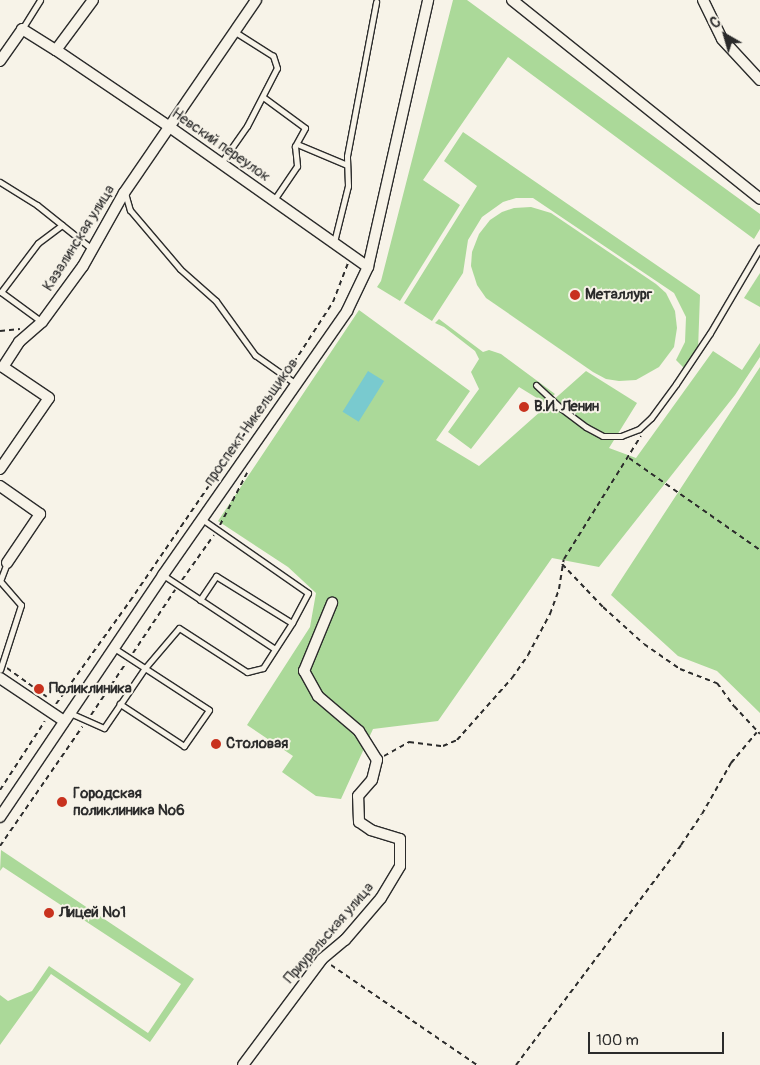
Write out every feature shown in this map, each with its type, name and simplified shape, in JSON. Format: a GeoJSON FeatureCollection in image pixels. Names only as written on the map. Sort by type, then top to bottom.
{"type":"FeatureCollection","features":[{"type":"Feature","properties":{"kind":"street"},"geometry":{"type":"LineString","coordinates":[[56,50],[93,0]]}},
{"type":"Feature","properties":{"kind":"street","name":"Казалинская улица"},"geometry":{"type":"LineString","coordinates":[[0,469],[49,398],[3,367],[19,342],[42,322],[82,266],[124,192],[171,128],[256,0]]}},
{"type":"Feature","properties":{"kind":"street","name":"проспект Никельщиков"},"geometry":{"type":"LineString","coordinates":[[0,817],[163,575],[347,311],[368,267],[428,0]]}},
{"type":"Feature","properties":{"kind":"street"},"geometry":{"type":"LineString","coordinates":[[512,0],[760,199]]}},
{"type":"Feature","properties":{"kind":"street"},"geometry":{"type":"LineString","coordinates":[[703,0],[722,39],[760,80]]}},
{"type":"Feature","properties":{"kind":"street","name":"Невский переулок"},"geometry":{"type":"LineString","coordinates":[[22,29],[171,128],[368,267]]}},
{"type":"Feature","properties":{"kind":"street"},"geometry":{"type":"LineString","coordinates":[[0,61],[22,29]]}},
{"type":"Feature","properties":{"kind":"street"},"geometry":{"type":"LineString","coordinates":[[0,486],[40,514],[6,563]]}},
{"type":"Feature","properties":{"kind":"street"},"geometry":{"type":"LineString","coordinates":[[332,603],[304,672],[318,696],[360,731],[377,760]]}},
{"type":"Feature","properties":{"kind":"street"},"geometry":{"type":"LineString","coordinates":[[0,678],[67,717]]}},
{"type":"Feature","properties":{"kind":"street","name":"Приуральская улица"},"geometry":{"type":"LineString","coordinates":[[243,1065],[322,960],[345,940],[381,898],[400,866],[400,839],[371,830],[359,822],[358,796],[372,780],[377,760]]}},
{"type":"Feature","properties":{"kind":"lane"},"geometry":{"type":"LineString","coordinates":[[22,29],[40,0]]}},
{"type":"Feature","properties":{"kind":"lane"},"geometry":{"type":"LineString","coordinates":[[334,242],[348,186],[347,156],[376,2]]}},
{"type":"Feature","properties":{"kind":"lane"},"geometry":{"type":"LineString","coordinates":[[221,163],[247,126],[277,68],[273,56],[235,32]]}},
{"type":"Feature","properties":{"kind":"lane"},"geometry":{"type":"LineString","coordinates":[[263,97],[305,128],[297,144],[297,166],[274,200]]}},
{"type":"Feature","properties":{"kind":"lane"},"geometry":{"type":"LineString","coordinates":[[297,144],[347,165]]}},
{"type":"Feature","properties":{"kind":"lane"},"geometry":{"type":"LineString","coordinates":[[0,182],[37,205],[92,249]]}},
{"type":"Feature","properties":{"kind":"lane"},"geometry":{"type":"LineString","coordinates":[[124,192],[130,210],[180,269],[216,300],[255,355],[296,384]]}},
{"type":"Feature","properties":{"kind":"lane"},"geometry":{"type":"LineString","coordinates":[[42,322],[1,292],[38,243],[62,225]]}},
{"type":"Feature","properties":{"kind":"lane"},"geometry":{"type":"LineString","coordinates":[[536,385],[562,409],[586,427],[603,436],[621,436],[638,429],[651,418],[710,333],[760,248]]}},
{"type":"Feature","properties":{"kind":"lane"},"geometry":{"type":"LineString","coordinates":[[67,717],[86,721],[104,728],[145,668],[179,628],[247,672],[263,668],[292,623],[308,593],[202,519]]}},
{"type":"Feature","properties":{"kind":"lane"},"geometry":{"type":"LineString","coordinates":[[1,667],[20,605],[0,581],[6,563]]}},
{"type":"Feature","properties":{"kind":"lane"},"geometry":{"type":"LineString","coordinates":[[163,575],[275,649]]}},
{"type":"Feature","properties":{"kind":"lane"},"geometry":{"type":"LineString","coordinates":[[200,600],[216,576],[292,623]]}},
{"type":"Feature","properties":{"kind":"lane"},"geometry":{"type":"LineString","coordinates":[[114,648],[209,710],[184,746],[120,704]]}},
{"type":"Feature","properties":{"kind":"path"},"geometry":{"type":"LineString","coordinates":[[0,790],[54,708],[130,602],[284,376],[332,302],[351,254]]}},
{"type":"Feature","properties":{"kind":"path"},"geometry":{"type":"LineString","coordinates":[[377,760],[409,742],[444,746],[458,740],[512,678],[528,655],[550,614],[558,589],[562,564],[629,458],[642,434]]}},
{"type":"Feature","properties":{"kind":"path"},"geometry":{"type":"LineString","coordinates":[[629,458],[760,550]]}},
{"type":"Feature","properties":{"kind":"path"},"geometry":{"type":"LineString","coordinates":[[0,846],[218,529],[248,471]]}},
{"type":"Feature","properties":{"kind":"path"},"geometry":{"type":"LineString","coordinates":[[516,1065],[681,845],[702,814],[731,763],[759,733],[734,706],[718,683],[680,669],[644,644],[603,607],[562,564]]}},
{"type":"Feature","properties":{"kind":"path"},"geometry":{"type":"LineString","coordinates":[[1,667],[49,698]]}},
{"type":"Feature","properties":{"kind":"path"},"geometry":{"type":"LineString","coordinates":[[54,708],[67,717]]}},
{"type":"Feature","properties":{"kind":"path"},"geometry":{"type":"LineString","coordinates":[[322,960],[391,1004],[478,1065]]}},
{"type":"Feature","properties":{"kind":"green space"},"geometry":{"type":"Polygon","coordinates":[[[453,0],[467,0],[760,214],[760,229],[754,239],[508,57],[423,180],[460,205],[400,301],[377,287],[381,281],[453,0]]]}},
{"type":"Feature","properties":{"kind":"green space"},"geometry":{"type":"Polygon","coordinates":[[[463,132],[700,295],[698,350],[685,369],[676,360],[685,342],[686,317],[674,293],[533,198],[516,198],[503,202],[482,217],[468,240],[463,273],[432,321],[404,303],[477,186],[444,161],[463,132]]]}},
{"type":"Feature","properties":{"kind":"green space","name":"Металлург"},"geometry":{"type":"Polygon","coordinates":[[[531,207],[551,213],[656,284],[666,293],[675,311],[677,328],[674,347],[659,367],[636,380],[619,381],[606,379],[486,298],[477,285],[471,266],[472,252],[479,234],[490,220],[502,212],[514,208],[531,207]]]}},
{"type":"Feature","properties":{"kind":"green space"},"geometry":{"type":"Polygon","coordinates":[[[760,273],[760,307],[744,298],[760,273]]]}},
{"type":"Feature","properties":{"kind":"green space"},"geometry":{"type":"Polygon","coordinates":[[[359,310],[470,391],[436,440],[479,466],[586,371],[637,403],[609,448],[636,458],[713,351],[742,370],[760,343],[760,357],[735,395],[599,567],[552,558],[438,721],[373,729],[341,799],[316,796],[282,772],[293,756],[247,725],[310,627],[316,593],[288,567],[218,521],[359,310]]]}},
{"type":"Feature","properties":{"kind":"green space"},"geometry":{"type":"Polygon","coordinates":[[[439,319],[483,352],[489,350],[501,354],[555,394],[545,403],[519,387],[471,449],[448,432],[479,389],[471,372],[479,359],[475,351],[444,327],[435,323],[439,319]]]}},
{"type":"Feature","properties":{"kind":"green space"},"geometry":{"type":"Polygon","coordinates":[[[760,367],[760,713],[717,671],[678,656],[611,595],[760,367]]]}},
{"type":"Feature","properties":{"kind":"green space"},"geometry":{"type":"Polygon","coordinates":[[[1,850],[194,979],[150,1042],[51,974],[0,1045],[0,995],[8,1001],[32,991],[49,966],[148,1033],[181,984],[3,867],[0,871],[1,850]]]}},
{"type":"Feature","properties":{"kind":"water"},"geometry":{"type":"Polygon","coordinates":[[[368,371],[384,381],[359,422],[343,412],[368,371]]]}},
{"type":"Feature","properties":{"kind":"place","name":"Металлург"},"geometry":{"type":"Point","coordinates":[575,295]}},
{"type":"Feature","properties":{"kind":"place","name":"В.И. Ленин"},"geometry":{"type":"Point","coordinates":[524,407]}},
{"type":"Feature","properties":{"kind":"place","name":"Поликлиника"},"geometry":{"type":"Point","coordinates":[39,689]}},
{"type":"Feature","properties":{"kind":"place","name":"Столовая"},"geometry":{"type":"Point","coordinates":[216,744]}},
{"type":"Feature","properties":{"kind":"place","name":"Городская поликлиника №6"},"geometry":{"type":"Point","coordinates":[62,802]}},
{"type":"Feature","properties":{"kind":"place","name":"Лицей №1"},"geometry":{"type":"Point","coordinates":[49,913]}}]}
